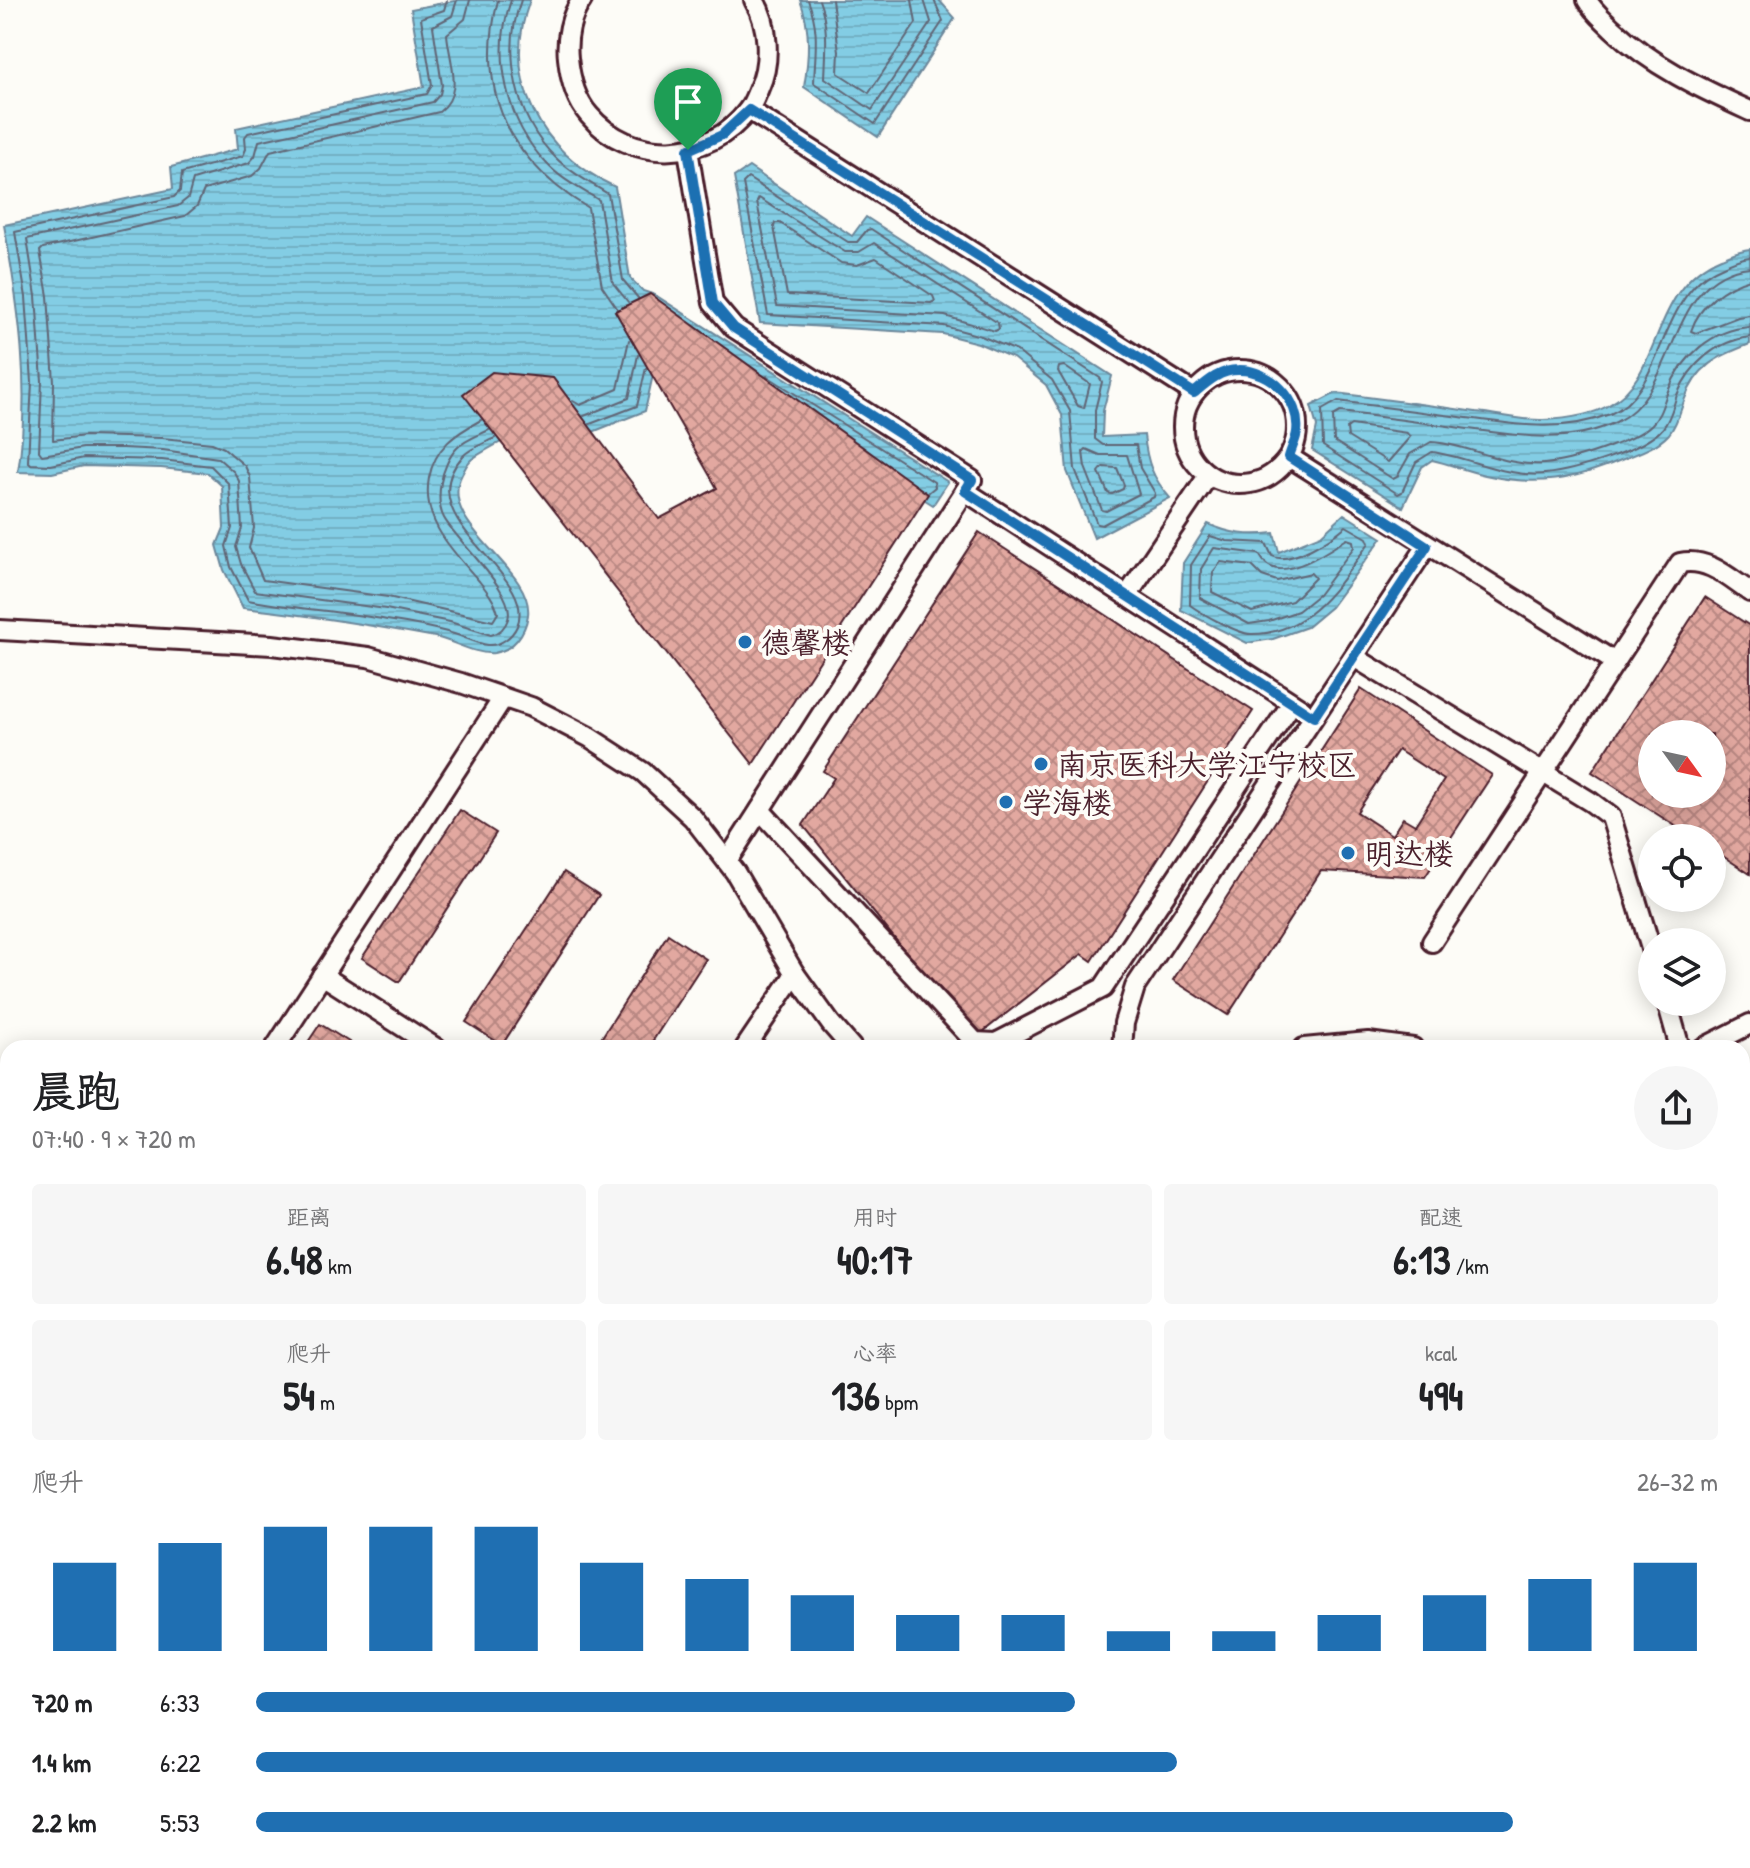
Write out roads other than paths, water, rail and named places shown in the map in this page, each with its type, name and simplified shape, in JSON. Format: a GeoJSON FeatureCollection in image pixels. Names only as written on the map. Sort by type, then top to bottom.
{"type":"FeatureCollection","features":[{"type":"Feature","properties":{"kind":"street"},"geometry":{"type":"LineString","coordinates":[[582,0],[576,8],[566,44],[571,81],[588,114],[616,138],[651,151],[688,150],[722,135],[749,110],[765,76],[767,39],[754,0]]}},
{"type":"Feature","properties":{"kind":"street"},"geometry":{"type":"LineString","coordinates":[[1587,0],[1623,38],[1650,60],[1750,111]]}},
{"type":"Feature","properties":{"kind":"street"},"geometry":{"type":"LineString","coordinates":[[749,110],[1194,393]]}},
{"type":"Feature","properties":{"kind":"street"},"geometry":{"type":"LineString","coordinates":[[688,150],[713,303],[734,328],[972,480],[727,861]]}},
{"type":"Feature","properties":{"kind":"street"},"geometry":{"type":"LineString","coordinates":[[1237,370],[1261,374],[1281,387],[1294,407],[1297,431],[1289,457],[1275,473],[1254,483],[1230,484],[1208,476],[1191,459],[1183,436],[1184,412],[1194,393],[1214,376],[1237,370]]}},
{"type":"Feature","properties":{"kind":"street"},"geometry":{"type":"LineString","coordinates":[[1289,457],[1615,662]]}},
{"type":"Feature","properties":{"kind":"street"},"geometry":{"type":"LineString","coordinates":[[1127,596],[1208,476]]}},
{"type":"Feature","properties":{"kind":"street"},"geometry":{"type":"LineString","coordinates":[[965,491],[1314,717]]}},
{"type":"Feature","properties":{"kind":"street"},"geometry":{"type":"LineString","coordinates":[[1123,1040],[1124,1023],[1135,987],[1427,546]]}},
{"type":"Feature","properties":{"kind":"street"},"geometry":{"type":"LineString","coordinates":[[1432,942],[1680,563],[1695,560],[1707,564],[1750,592]]}},
{"type":"Feature","properties":{"kind":"street"},"geometry":{"type":"LineString","coordinates":[[0,630],[272,645],[368,657],[461,683],[531,707],[589,737],[643,772],[693,818],[727,861],[795,974],[845,1040]]}},
{"type":"Feature","properties":{"kind":"street"},"geometry":{"type":"LineString","coordinates":[[1354,657],[1611,817],[1645,928]]}},
{"type":"Feature","properties":{"kind":"street"},"geometry":{"type":"LineString","coordinates":[[280,1040],[503,698]]}},
{"type":"Feature","properties":{"kind":"street"},"geometry":{"type":"LineString","coordinates":[[1002,1040],[1103,988],[1292,703]]}},
{"type":"Feature","properties":{"kind":"street"},"geometry":{"type":"LineString","coordinates":[[760,810],[973,1040]]}},
{"type":"Feature","properties":{"kind":"street"},"geometry":{"type":"LineString","coordinates":[[750,1040],[795,974]]}},
{"type":"Feature","properties":{"kind":"street"},"geometry":{"type":"LineString","coordinates":[[322,975],[424,1040]]}},
{"type":"Feature","properties":{"kind":"street"},"geometry":{"type":"LineString","coordinates":[[1671,1016],[1678,1040]]}},
{"type":"Feature","properties":{"kind":"street"},"geometry":{"type":"LineString","coordinates":[[1719,1040],[1750,1024]]}},
{"type":"Feature","properties":{"kind":"water"},"geometry":{"type":"Polygon","coordinates":[[[459,0],[530,0],[522,30],[520,58],[524,86],[548,134],[566,154],[615,187],[630,278],[643,291],[655,295],[948,482],[933,505],[662,334],[645,411],[570,441],[547,418],[481,453],[466,466],[457,493],[462,511],[526,597],[528,615],[521,635],[507,648],[487,653],[435,637],[243,608],[224,570],[217,545],[224,528],[222,486],[208,473],[84,466],[52,473],[18,472],[23,410],[22,348],[4,225],[173,189],[171,167],[238,149],[236,128],[424,87],[411,9],[459,0]]]}},
{"type":"Feature","properties":{"kind":"water"},"geometry":{"type":"Polygon","coordinates":[[[800,0],[939,0],[955,18],[878,137],[804,87],[808,43],[800,0]]]}},
{"type":"Feature","properties":{"kind":"water"},"geometry":{"type":"Polygon","coordinates":[[[749,167],[852,236],[866,217],[1112,376],[1103,411],[1102,437],[1144,435],[1151,469],[1170,498],[1094,538],[1067,471],[1062,415],[1046,385],[1013,358],[978,343],[943,334],[760,323],[734,177],[749,167]]]}},
{"type":"Feature","properties":{"kind":"water"},"geometry":{"type":"Polygon","coordinates":[[[1750,249],[1750,344],[1718,358],[1702,371],[1689,389],[1672,430],[1646,450],[1571,477],[1538,481],[1504,479],[1432,460],[1422,467],[1403,507],[1312,450],[1317,427],[1311,406],[1336,393],[1535,420],[1560,419],[1602,409],[1627,391],[1640,374],[1668,310],[1681,289],[1698,272],[1721,258],[1750,249]]]}},
{"type":"Feature","properties":{"kind":"water"},"geometry":{"type":"Polygon","coordinates":[[[1344,514],[1382,538],[1331,607],[1307,627],[1273,639],[1247,643],[1181,610],[1183,563],[1208,524],[1240,533],[1274,533],[1279,552],[1321,535],[1344,514]]]}},
{"type":"Feature","properties":{"kind":"place","name":"德馨楼"},"geometry":{"type":"Point","coordinates":[745,642]}},
{"type":"Feature","properties":{"kind":"place","name":"南京医科大学江宁校区"},"geometry":{"type":"Point","coordinates":[1041,764]}},
{"type":"Feature","properties":{"kind":"place","name":"学海楼"},"geometry":{"type":"Point","coordinates":[1006,802]}},
{"type":"Feature","properties":{"kind":"place","name":"明达楼"},"geometry":{"type":"Point","coordinates":[1348,853]}}]}
